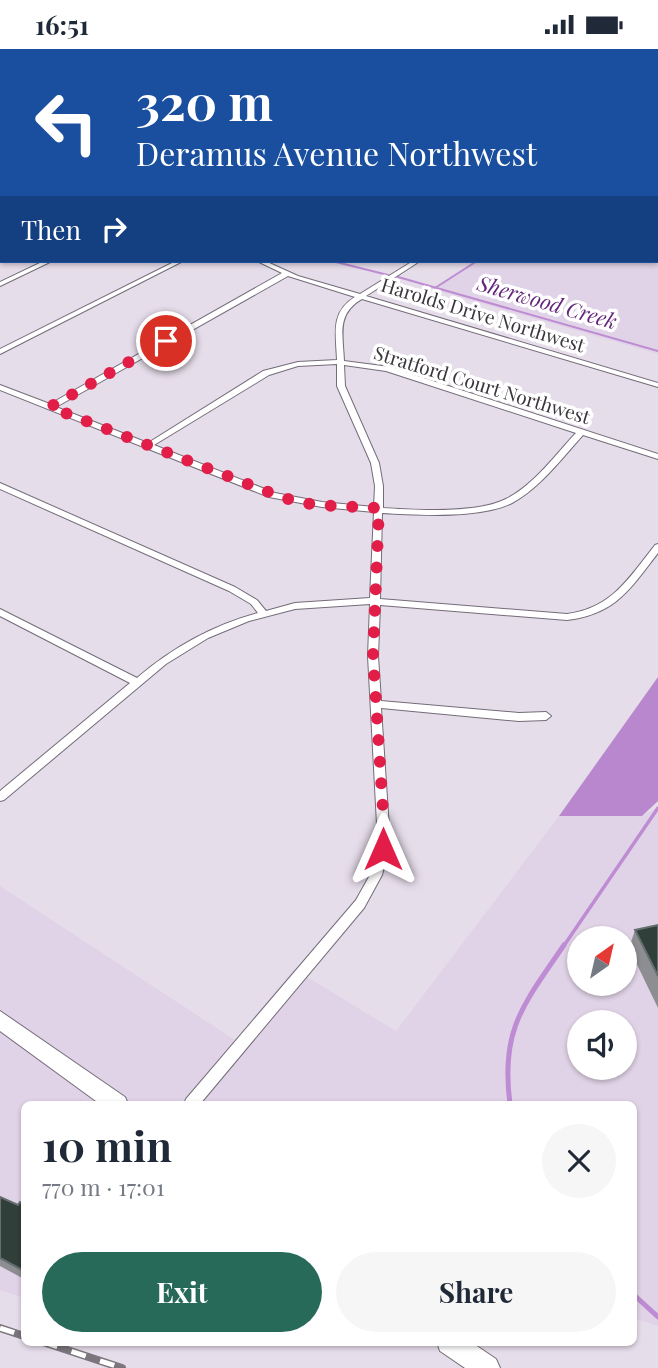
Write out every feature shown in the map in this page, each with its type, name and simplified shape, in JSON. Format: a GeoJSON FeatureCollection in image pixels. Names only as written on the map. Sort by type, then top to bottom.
{"type":"FeatureCollection","features":[{"type":"Feature","properties":{"kind":"main road"},"geometry":{"type":"LineString","coordinates":[[0,1020],[113,1101]]}},
{"type":"Feature","properties":{"kind":"main road"},"geometry":{"type":"LineString","coordinates":[[455,1346],[487,1368]]}},
{"type":"Feature","properties":{"kind":"street"},"geometry":{"type":"LineString","coordinates":[[0,284],[45,263]]}},
{"type":"Feature","properties":{"kind":"street"},"geometry":{"type":"LineString","coordinates":[[0,352],[176,263]]}},
{"type":"Feature","properties":{"kind":"street","name":"Harolds Drive Northwest"},"geometry":{"type":"LineString","coordinates":[[264,263],[286,274],[658,385]]}},
{"type":"Feature","properties":{"kind":"street"},"geometry":{"type":"LineString","coordinates":[[194,1101],[352,914],[373,883],[382,856],[385,835],[375,704],[373,601],[379,508],[377,470],[343,393],[340,318],[347,305],[359,296],[414,263]]}},
{"type":"Feature","properties":{"kind":"street"},"geometry":{"type":"LineString","coordinates":[[50,407],[286,274]]}},
{"type":"Feature","properties":{"kind":"street","name":"Stratford Court Northwest"},"geometry":{"type":"LineString","coordinates":[[148,446],[266,373],[298,364],[340,362],[381,366],[658,457]]}},
{"type":"Feature","properties":{"kind":"street"},"geometry":{"type":"LineString","coordinates":[[0,387],[284,498],[315,505],[469,512],[500,505],[518,495],[582,432]]}},
{"type":"Feature","properties":{"kind":"street"},"geometry":{"type":"LineString","coordinates":[[0,486],[232,589],[254,602],[264,614]]}},
{"type":"Feature","properties":{"kind":"street"},"geometry":{"type":"LineString","coordinates":[[0,797],[137,682],[170,657],[205,636],[264,614],[305,605],[373,601],[566,617],[586,616],[600,611],[614,600],[658,547]]}},
{"type":"Feature","properties":{"kind":"street"},"geometry":{"type":"LineString","coordinates":[[0,612],[137,682]]}},
{"type":"Feature","properties":{"kind":"street"},"geometry":{"type":"LineString","coordinates":[[375,704],[519,717],[546,716]]}},
{"type":"Feature","properties":{"kind":"street"},"geometry":{"type":"LineString","coordinates":[[0,780],[12,787]]}},
{"type":"Feature","properties":{"kind":"shaded area"},"geometry":{"type":"Polygon","coordinates":[[[472,263],[658,263],[658,354],[431,289],[472,263]]]}},
{"type":"Feature","properties":{"kind":"shaded area"},"geometry":{"type":"Polygon","coordinates":[[[658,677],[658,801],[642,816],[559,816],[658,677]]]}},
{"type":"Feature","properties":{"kind":"shaded area"},"geometry":{"type":"Polygon","coordinates":[[[658,807],[658,1326],[637,1319],[637,1101],[21,1101],[21,1297],[0,1290],[0,886],[235,1040],[294,969],[396,1031],[559,816],[642,816],[658,807]]]}},
{"type":"Feature","properties":{"kind":"building"},"geometry":{"type":"Polygon","coordinates":[[[658,925],[658,976],[637,934],[637,930],[658,925]]]}},
{"type":"Feature","properties":{"kind":"building"},"geometry":{"type":"Polygon","coordinates":[[[0,1197],[18,1205],[21,1202],[21,1269],[0,1258],[0,1197]]]}},
{"type":"Feature","properties":{"kind":"waterway"},"geometry":{"type":"LineString","coordinates":[[340,263],[388,275]]}},
{"type":"Feature","properties":{"kind":"waterway","name":"Sherwood Creek"},"geometry":{"type":"LineString","coordinates":[[436,288],[474,263]]}},
{"type":"Feature","properties":{"kind":"waterway"},"geometry":{"type":"LineString","coordinates":[[398,277],[436,288]]}},
{"type":"Feature","properties":{"kind":"waterway","name":"Sherwood Creek"},"geometry":{"type":"LineString","coordinates":[[436,288],[658,351]]}},
{"type":"Feature","properties":{"kind":"waterway","name":"Sherwood Creek"},"geometry":{"type":"LineString","coordinates":[[563,947],[658,808]]}},
{"type":"Feature","properties":{"kind":"waterway","name":"Sherwood Creek"},"geometry":{"type":"LineString","coordinates":[[510,1101],[508,1078],[512,1036],[527,1001],[564,945]]}},
{"type":"Feature","properties":{"kind":"waterway","name":"Sherwood Creek"},"geometry":{"type":"LineString","coordinates":[[637,1298],[658,1317]]}},
{"type":"Feature","properties":{"kind":"railway"},"geometry":{"type":"LineString","coordinates":[[0,1328],[21,1335]]}},
{"type":"Feature","properties":{"kind":"railway"},"geometry":{"type":"LineString","coordinates":[[55,1346],[122,1368]]}},
{"type":"Feature","properties":{"kind":"route"},"geometry":{"type":"LineString","coordinates":[[166,341],[50,407],[284,498],[315,505],[379,508],[373,601],[373,656],[384,826],[383,849]]}}]}
